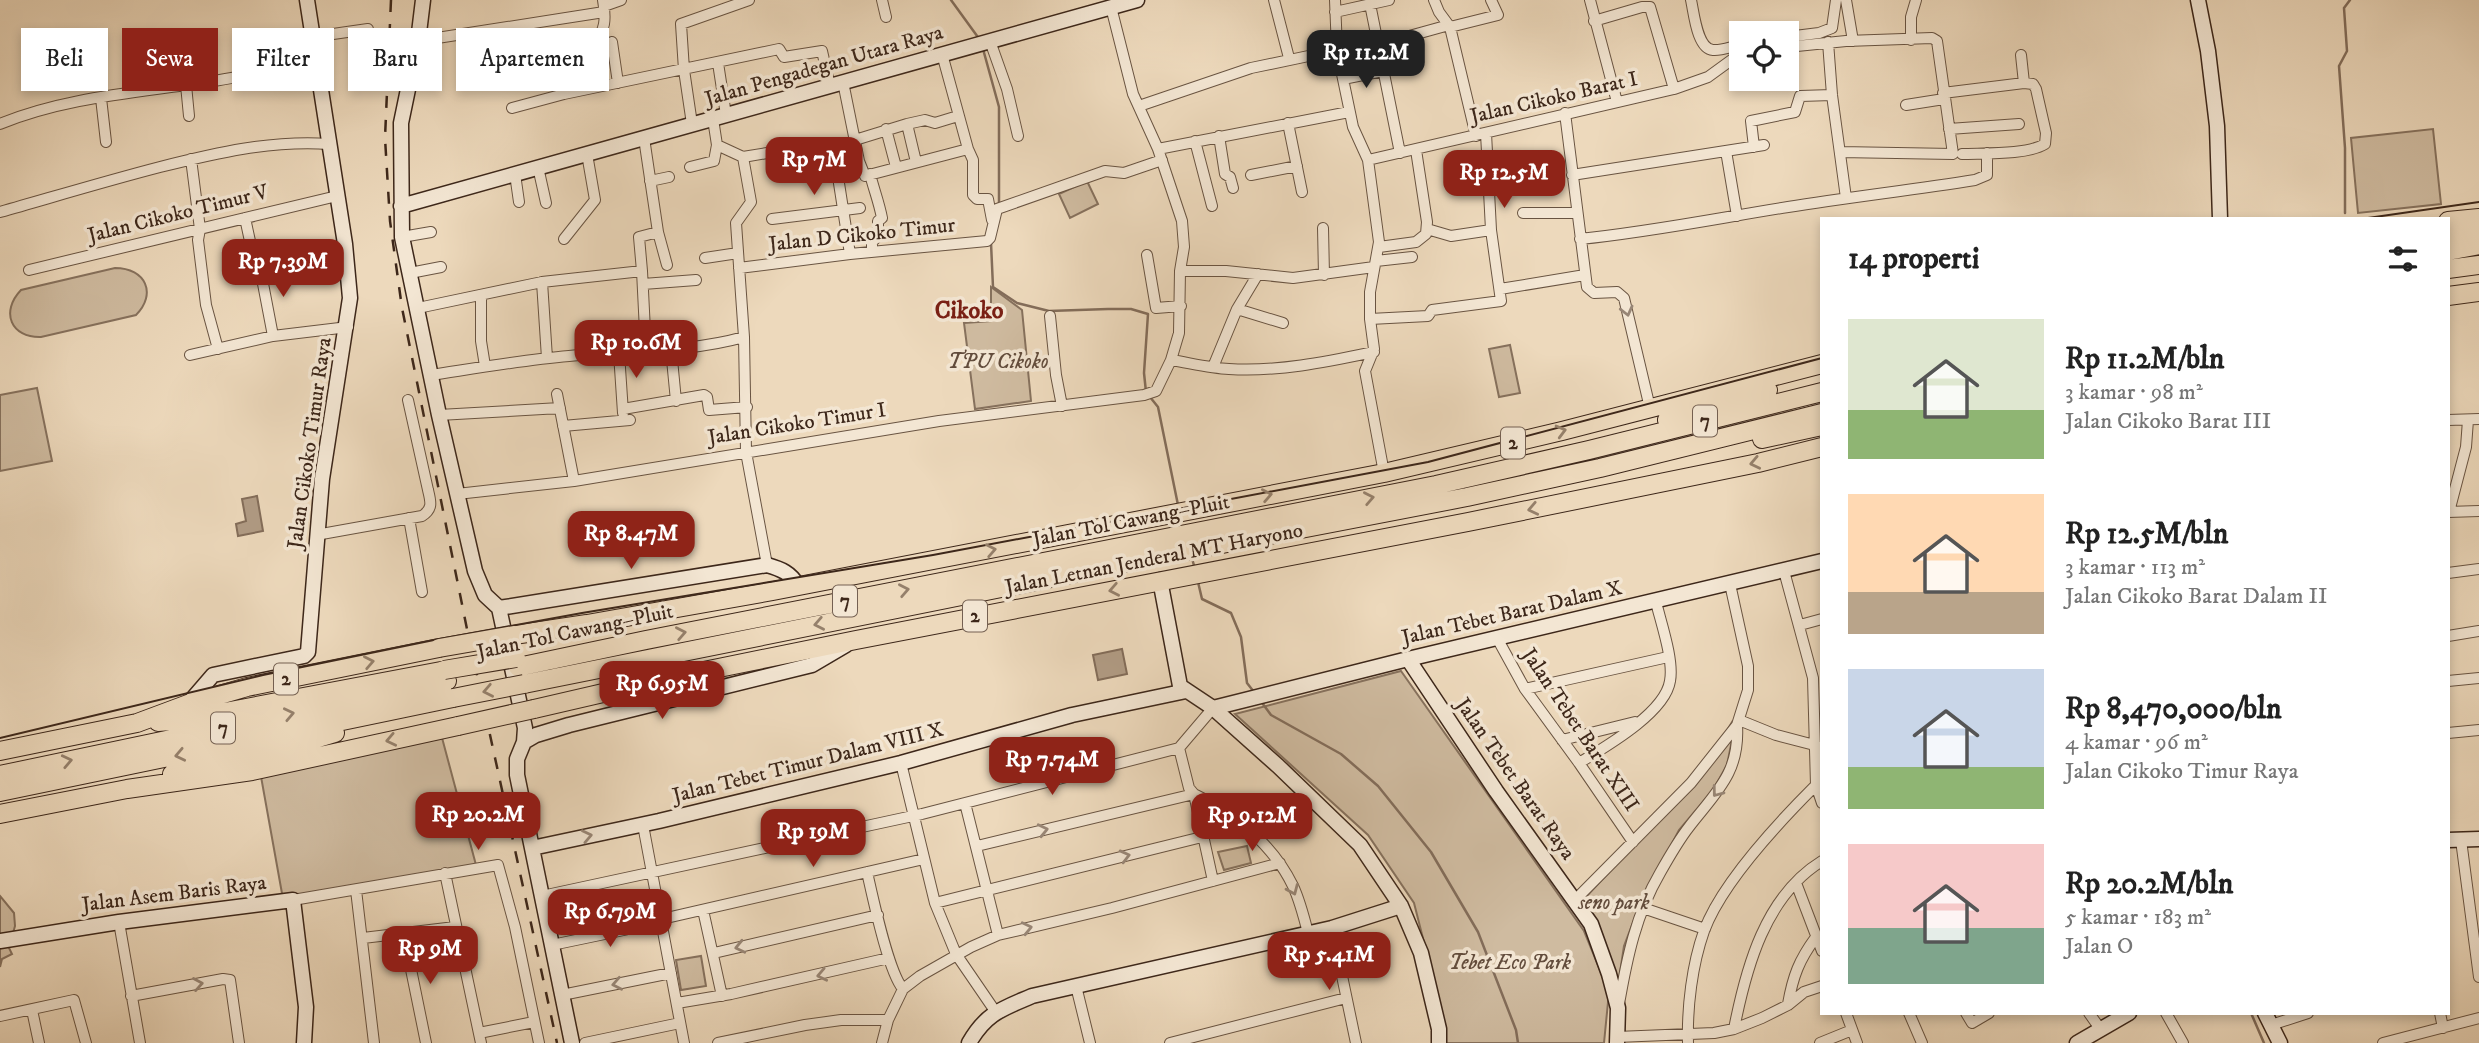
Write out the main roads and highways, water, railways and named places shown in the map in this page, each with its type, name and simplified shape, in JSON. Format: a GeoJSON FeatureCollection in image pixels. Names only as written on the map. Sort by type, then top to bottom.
{"type":"FeatureCollection","features":[{"type":"Feature","properties":{"kind":"highway"},"geometry":{"type":"LineString","coordinates":[[2450,221],[2479,218]]}},
{"type":"Feature","properties":{"kind":"highway"},"geometry":{"type":"LineString","coordinates":[[2450,234],[2479,230]]}},
{"type":"Feature","properties":{"kind":"highway"},"geometry":{"type":"LineString","coordinates":[[2450,251],[2479,245]]}},
{"type":"Feature","properties":{"kind":"highway"},"geometry":{"type":"LineString","coordinates":[[2450,269],[2479,265]]}},
{"type":"Feature","properties":{"kind":"highway"},"geometry":{"type":"LineString","coordinates":[[2450,286],[2479,282]]}},
{"type":"Feature","properties":{"kind":"highway"},"geometry":{"type":"LineString","coordinates":[[2450,296],[2479,292]]}},
{"type":"Feature","properties":{"kind":"highway","name":"Jalan Letnan Jenderal MT Haryono"},"geometry":{"type":"LineString","coordinates":[[0,751],[137,723],[188,704],[247,687],[439,648],[772,591],[1384,473],[1562,431],[1820,365]]}},
{"type":"Feature","properties":{"kind":"highway"},"geometry":{"type":"LineString","coordinates":[[1589,450],[1677,416],[1820,375]]}},
{"type":"Feature","properties":{"kind":"highway","name":"Jalan Tol Cawang–Pluit"},"geometry":{"type":"LineString","coordinates":[[1208,538],[1589,450],[1820,392]]}},
{"type":"Feature","properties":{"kind":"highway","name":"Jalan Tol Cawang–Pluit"},"geometry":{"type":"LineString","coordinates":[[446,687],[646,640],[1173,544],[1444,501],[1600,468],[1820,413]]}},
{"type":"Feature","properties":{"kind":"highway"},"geometry":{"type":"LineString","coordinates":[[1600,468],[1648,463],[1820,426]]}},
{"type":"Feature","properties":{"kind":"highway","name":"Jalan Letnan Jenderal MT Haryono"},"geometry":{"type":"LineString","coordinates":[[0,814],[127,789],[243,773],[655,681],[784,664],[856,640],[1468,523],[1758,463],[1820,448]]}},
{"type":"Feature","properties":{"kind":"highway","name":"Jalan Tol Cawang–Pluit"},"geometry":{"type":"LineString","coordinates":[[519,669],[1173,544]]}},
{"type":"Feature","properties":{"kind":"highway"},"geometry":{"type":"LineString","coordinates":[[137,723],[183,720],[446,687],[519,669]]}},
{"type":"Feature","properties":{"kind":"highway"},"geometry":{"type":"LineString","coordinates":[[127,789],[158,777],[279,750],[446,687]]}},
{"type":"Feature","properties":{"kind":"highway","name":"7"},"geometry":{"type":"LineString","coordinates":[[0,775],[446,687]]}},
{"type":"Feature","properties":{"kind":"highway","name":"7"},"geometry":{"type":"LineString","coordinates":[[0,792],[446,687]]}},
{"type":"Feature","properties":{"kind":"waterway"},"geometry":{"type":"LineString","coordinates":[[951,0],[980,40]]}},
{"type":"Feature","properties":{"kind":"waterway"},"geometry":{"type":"LineString","coordinates":[[2345,213],[2345,148],[2339,66],[2347,51],[2344,8],[2350,0]]}},
{"type":"Feature","properties":{"kind":"waterway"},"geometry":{"type":"LineString","coordinates":[[983,49],[999,107],[999,205]]}},
{"type":"Feature","properties":{"kind":"waterway"},"geometry":{"type":"LineString","coordinates":[[991,243],[993,287],[1017,303],[1049,311],[1131,309],[1148,314],[1144,373],[1146,392]]}},
{"type":"Feature","properties":{"kind":"waterway"},"geometry":{"type":"LineString","coordinates":[[1150,397],[1158,407],[1178,505]]}},
{"type":"Feature","properties":{"kind":"waterway"},"geometry":{"type":"LineString","coordinates":[[1191,555],[1195,569]]}},
{"type":"Feature","properties":{"kind":"waterway"},"geometry":{"type":"LineString","coordinates":[[1198,582],[1202,599],[1231,613],[1241,637],[1247,683],[1254,692]]}},
{"type":"Feature","properties":{"kind":"waterway"},"geometry":{"type":"LineString","coordinates":[[1260,700],[1271,715],[1341,754],[1378,786],[1431,852],[1478,932],[1516,1030],[1518,1043]]}},
{"type":"Feature","properties":{"kind":"waterway"},"geometry":{"type":"LineString","coordinates":[[2252,1015],[2264,1043]]}},
{"type":"Feature","properties":{"kind":"tram line"},"geometry":{"type":"LineString","coordinates":[[2375,217],[2479,202]]}},
{"type":"Feature","properties":{"kind":"tram line"},"geometry":{"type":"LineString","coordinates":[[0,738],[263,675],[434,640],[933,555],[1428,462],[1820,359]]}},
{"type":"Feature","properties":{"kind":"railway"},"geometry":{"type":"LineString","coordinates":[[391,0],[385,138],[390,221],[402,308],[467,629],[557,1043]]}},
{"type":"Feature","properties":{"kind":"district","name":"Cikoko"},"geometry":{"type":"Point","coordinates":[969,311]}},
{"type":"Feature","properties":{"kind":"park label","name":"TPU Cikoko"},"geometry":{"type":"Point","coordinates":[998,362]}},
{"type":"Feature","properties":{"kind":"park label","name":"seno park"},"geometry":{"type":"Point","coordinates":[1614,903]}},
{"type":"Feature","properties":{"kind":"park label","name":"Tebet Eco Park"},"geometry":{"type":"Point","coordinates":[1510,963]}}]}
